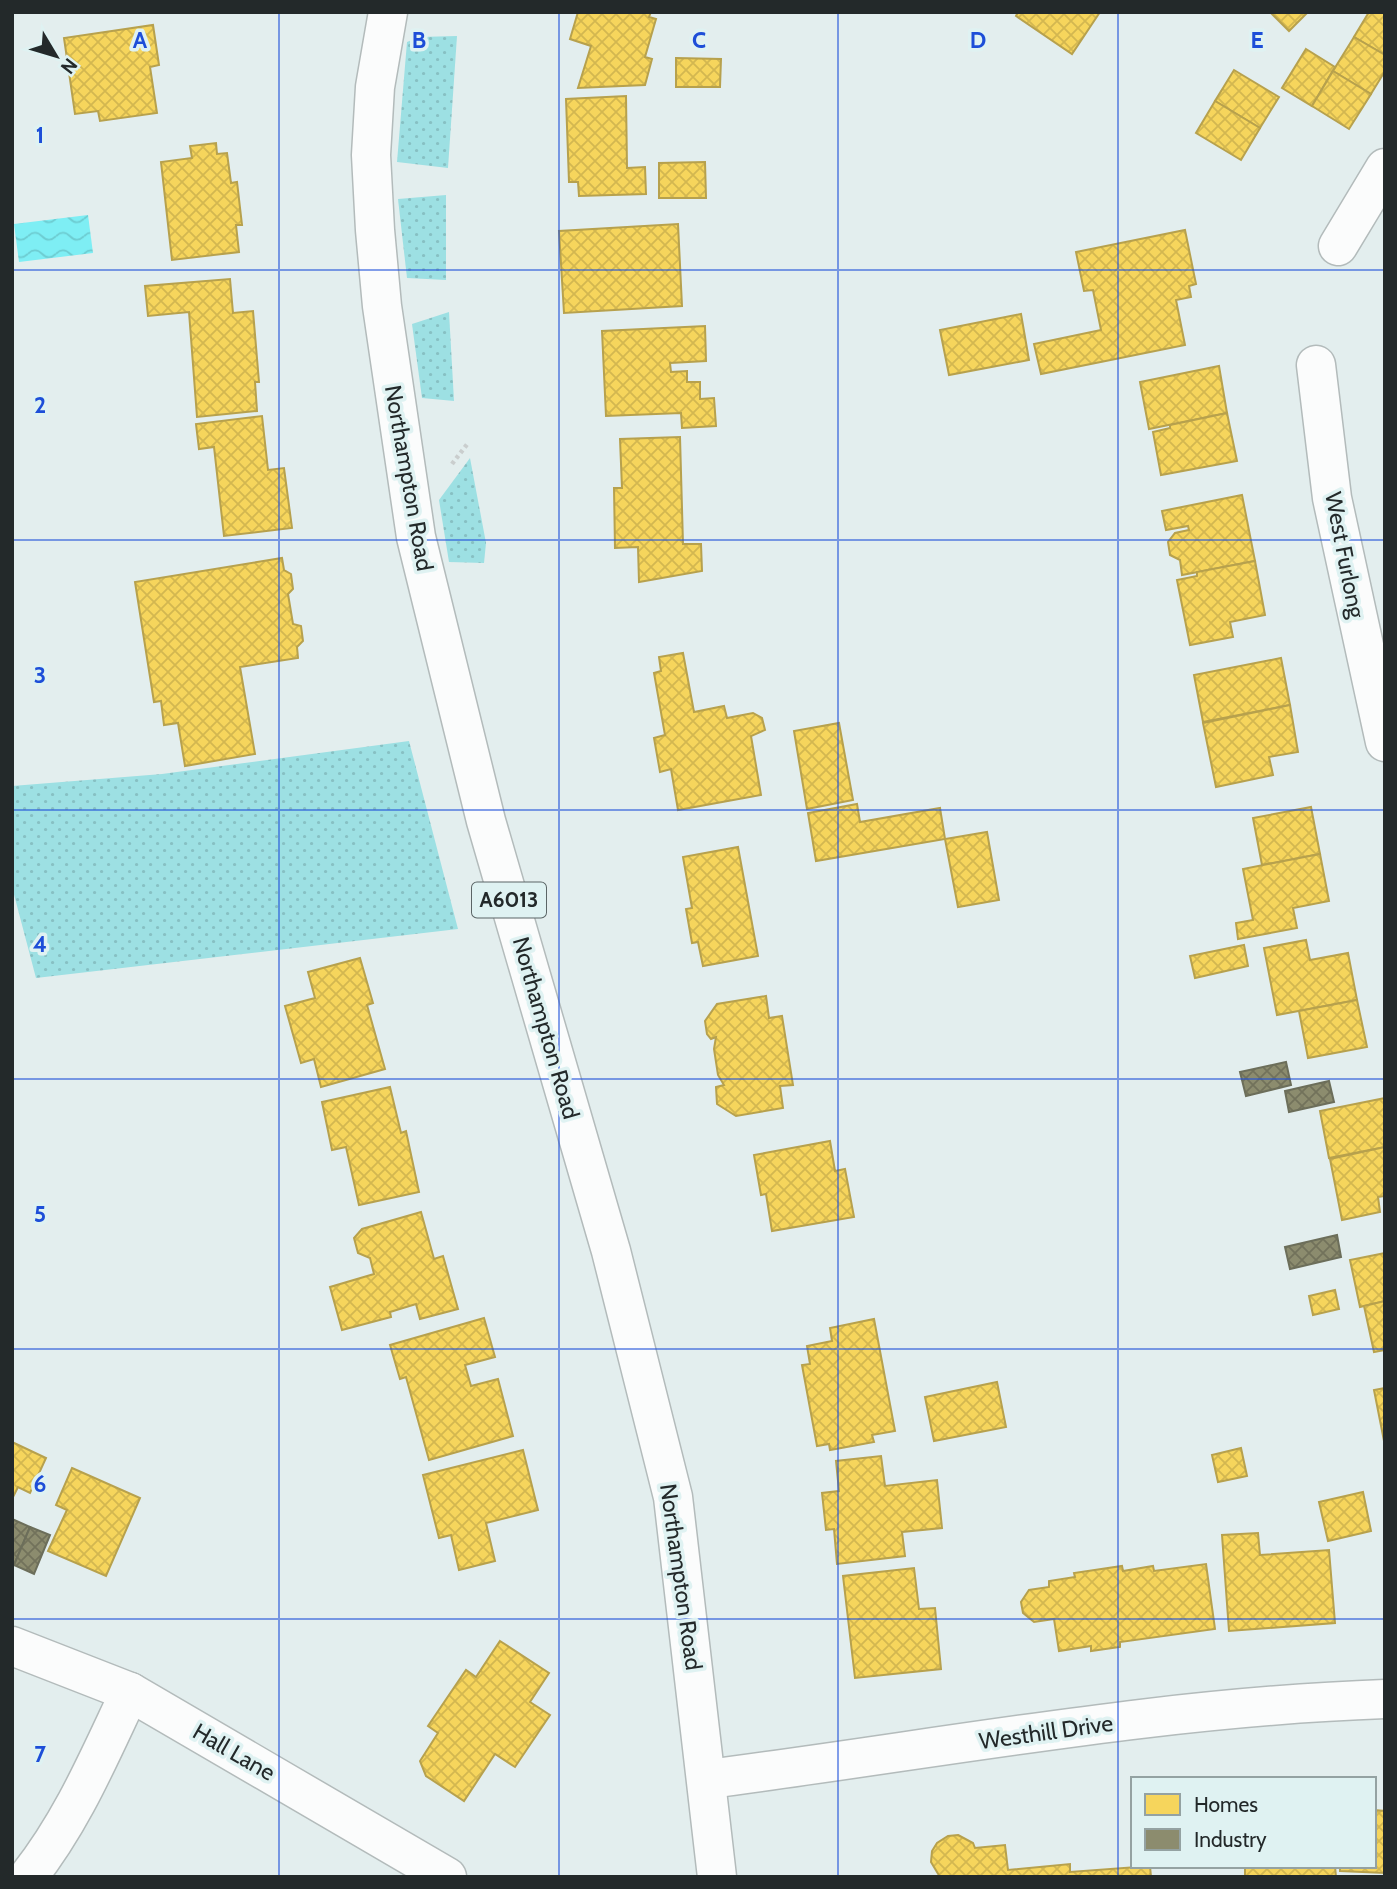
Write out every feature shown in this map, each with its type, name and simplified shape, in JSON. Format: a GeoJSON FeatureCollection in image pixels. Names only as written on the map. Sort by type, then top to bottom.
{"type":"FeatureCollection","features":[{"type":"Feature","properties":{"kind":"main road","name":"Northampton Road"},"geometry":{"type":"LineString","coordinates":[[388,12],[375,87],[372,155],[375,230],[382,306],[416,537],[486,821],[611,1251],[673,1497],[718,1877]]}},
{"type":"Feature","properties":{"kind":"main road"},"geometry":{"type":"LineString","coordinates":[[1338,246],[1385,168]]}},
{"type":"Feature","properties":{"kind":"main road","name":"West Furlong"},"geometry":{"type":"LineString","coordinates":[[1316,365],[1332,498],[1385,742]]}},
{"type":"Feature","properties":{"kind":"main road","name":"Hall Lane"},"geometry":{"type":"LineString","coordinates":[[12,1646],[130,1692],[447,1877]]}},
{"type":"Feature","properties":{"kind":"main road"},"geometry":{"type":"LineString","coordinates":[[28,1877],[53,1846],[88,1786],[130,1692]]}},
{"type":"Feature","properties":{"kind":"main road","name":"Westhill Drive"},"geometry":{"type":"LineString","coordinates":[[708,1779],[1094,1725],[1305,1702],[1385,1699]]}},
{"type":"Feature","properties":{"kind":"shaded area"},"geometry":{"type":"Polygon","coordinates":[[[457,36],[448,168],[397,162],[407,42],[419,37],[457,36]]]}},
{"type":"Feature","properties":{"kind":"shaded area"},"geometry":{"type":"Polygon","coordinates":[[[446,195],[446,280],[407,278],[398,199],[446,195]]]}},
{"type":"Feature","properties":{"kind":"shaded area"},"geometry":{"type":"Polygon","coordinates":[[[449,312],[454,401],[422,398],[412,324],[449,312]]]}},
{"type":"Feature","properties":{"kind":"shaded area"},"geometry":{"type":"Polygon","coordinates":[[[470,458],[486,543],[484,563],[449,562],[439,500],[470,458]]]}},
{"type":"Feature","properties":{"kind":"shaded area"},"geometry":{"type":"Polygon","coordinates":[[[409,741],[458,929],[36,978],[12,887],[12,786],[162,774],[409,741]]]}},
{"type":"Feature","properties":{"kind":"water"},"geometry":{"type":"Polygon","coordinates":[[[88,215],[93,253],[19,262],[14,224],[88,215]]]}},
{"type":"Feature","properties":{"kind":"building: Homes"},"geometry":{"type":"Polygon","coordinates":[[[578,12],[651,12],[649,17],[656,19],[645,57],[652,59],[645,85],[578,88],[591,46],[570,39],[578,12]]]}},
{"type":"Feature","properties":{"kind":"building: Homes"},"geometry":{"type":"Polygon","coordinates":[[[1018,12],[1100,12],[1072,54],[1016,16],[1018,12]]]}},
{"type":"Feature","properties":{"kind":"building: Homes"},"geometry":{"type":"Polygon","coordinates":[[[1270,12],[1308,12],[1289,31],[1270,12]]]}},
{"type":"Feature","properties":{"kind":"building: Homes"},"geometry":{"type":"Polygon","coordinates":[[[1369,12],[1385,12],[1385,55],[1354,37],[1369,12]]]}},
{"type":"Feature","properties":{"kind":"building: Homes"},"geometry":{"type":"Polygon","coordinates":[[[153,25],[159,65],[150,67],[157,113],[100,121],[98,111],[75,114],[64,38],[153,25]]]}},
{"type":"Feature","properties":{"kind":"building: Homes"},"geometry":{"type":"Polygon","coordinates":[[[1354,37],[1385,55],[1385,71],[1371,94],[1333,71],[1354,37]]]}},
{"type":"Feature","properties":{"kind":"building: Homes"},"geometry":{"type":"Polygon","coordinates":[[[1306,49],[1335,67],[1312,106],[1282,88],[1306,49]]]}},
{"type":"Feature","properties":{"kind":"building: Homes"},"geometry":{"type":"Polygon","coordinates":[[[676,58],[721,59],[720,87],[676,87],[676,58]]]}},
{"type":"Feature","properties":{"kind":"building: Homes"},"geometry":{"type":"Polygon","coordinates":[[[1234,70],[1279,97],[1260,128],[1215,101],[1234,70]]]}},
{"type":"Feature","properties":{"kind":"building: Homes"},"geometry":{"type":"Polygon","coordinates":[[[1333,71],[1371,94],[1349,129],[1312,106],[1333,71]]]}},
{"type":"Feature","properties":{"kind":"building: Homes"},"geometry":{"type":"Polygon","coordinates":[[[626,96],[627,168],[645,167],[646,194],[579,196],[578,182],[569,182],[566,99],[626,96]]]}},
{"type":"Feature","properties":{"kind":"building: Homes"},"geometry":{"type":"Polygon","coordinates":[[[1215,101],[1260,128],[1241,160],[1196,133],[1215,101]]]}},
{"type":"Feature","properties":{"kind":"building: Homes"},"geometry":{"type":"Polygon","coordinates":[[[216,143],[217,154],[227,153],[231,183],[237,182],[242,225],[236,225],[239,252],[172,260],[161,162],[192,158],[190,146],[216,143]]]}},
{"type":"Feature","properties":{"kind":"building: Homes"},"geometry":{"type":"Polygon","coordinates":[[[705,162],[706,198],[659,198],[659,163],[705,162]]]}},
{"type":"Feature","properties":{"kind":"building: Homes"},"geometry":{"type":"Polygon","coordinates":[[[678,224],[682,306],[564,313],[559,231],[678,224]]]}},
{"type":"Feature","properties":{"kind":"building: Homes"},"geometry":{"type":"Polygon","coordinates":[[[1185,230],[1196,284],[1189,286],[1191,297],[1176,300],[1185,345],[1041,374],[1034,344],[1101,330],[1093,290],[1084,291],[1076,252],[1185,230]]]}},
{"type":"Feature","properties":{"kind":"building: Homes"},"geometry":{"type":"Polygon","coordinates":[[[230,279],[233,313],[253,311],[259,382],[255,382],[257,411],[197,417],[189,312],[148,316],[145,286],[230,279]]]}},
{"type":"Feature","properties":{"kind":"building: Homes"},"geometry":{"type":"Polygon","coordinates":[[[1021,314],[1029,360],[949,375],[940,330],[1021,314]]]}},
{"type":"Feature","properties":{"kind":"building: Homes"},"geometry":{"type":"Polygon","coordinates":[[[705,326],[706,361],[670,363],[671,372],[687,371],[687,382],[700,382],[700,399],[714,398],[716,426],[682,428],[681,413],[606,416],[602,331],[705,326]]]}},
{"type":"Feature","properties":{"kind":"building: Homes"},"geometry":{"type":"Polygon","coordinates":[[[1219,366],[1227,413],[1149,429],[1140,382],[1219,366]]]}},
{"type":"Feature","properties":{"kind":"building: Homes"},"geometry":{"type":"Polygon","coordinates":[[[1227,413],[1237,461],[1161,475],[1153,432],[1170,428],[1170,425],[1227,413]]]}},
{"type":"Feature","properties":{"kind":"building: Homes"},"geometry":{"type":"Polygon","coordinates":[[[262,416],[268,470],[284,468],[292,528],[224,536],[214,447],[199,449],[196,424],[262,416]]]}},
{"type":"Feature","properties":{"kind":"building: Homes"},"geometry":{"type":"Polygon","coordinates":[[[680,437],[683,544],[701,544],[702,571],[639,582],[638,547],[615,548],[614,488],[622,488],[620,439],[680,437]]]}},
{"type":"Feature","properties":{"kind":"building: Homes"},"geometry":{"type":"Polygon","coordinates":[[[1242,495],[1255,561],[1182,575],[1180,560],[1170,555],[1168,542],[1175,533],[1189,530],[1188,526],[1166,530],[1162,511],[1242,495]]]}},
{"type":"Feature","properties":{"kind":"building: Homes"},"geometry":{"type":"Polygon","coordinates":[[[282,558],[284,570],[291,574],[293,589],[288,594],[293,624],[301,626],[303,641],[297,647],[298,658],[240,667],[255,754],[185,766],[178,723],[164,725],[161,701],[154,702],[135,582],[282,558]]]}},
{"type":"Feature","properties":{"kind":"building: Homes"},"geometry":{"type":"Polygon","coordinates":[[[1255,561],[1265,615],[1230,622],[1233,637],[1190,645],[1177,580],[1197,576],[1197,572],[1255,561]]]}},
{"type":"Feature","properties":{"kind":"building: Homes"},"geometry":{"type":"Polygon","coordinates":[[[683,653],[694,712],[724,706],[727,718],[753,713],[762,718],[765,730],[751,736],[761,795],[678,810],[671,769],[660,772],[654,738],[665,735],[654,673],[661,671],[659,657],[683,653]]]}},
{"type":"Feature","properties":{"kind":"building: Homes"},"geometry":{"type":"Polygon","coordinates":[[[1281,658],[1290,705],[1203,722],[1194,675],[1281,658]]]}},
{"type":"Feature","properties":{"kind":"building: Homes"},"geometry":{"type":"Polygon","coordinates":[[[1290,705],[1298,752],[1269,757],[1273,775],[1216,787],[1203,723],[1290,705]]]}},
{"type":"Feature","properties":{"kind":"building: Homes"},"geometry":{"type":"Polygon","coordinates":[[[839,723],[853,800],[807,809],[794,731],[839,723]]]}},
{"type":"Feature","properties":{"kind":"building: Homes"},"geometry":{"type":"Polygon","coordinates":[[[857,804],[860,822],[940,808],[945,839],[816,861],[808,813],[857,804]]]}},
{"type":"Feature","properties":{"kind":"building: Homes"},"geometry":{"type":"Polygon","coordinates":[[[1311,807],[1320,854],[1262,865],[1253,818],[1311,807]]]}},
{"type":"Feature","properties":{"kind":"building: Homes"},"geometry":{"type":"Polygon","coordinates":[[[987,832],[999,900],[958,907],[945,839],[987,832]]]}},
{"type":"Feature","properties":{"kind":"building: Homes"},"geometry":{"type":"Polygon","coordinates":[[[738,847],[758,956],[703,966],[698,942],[692,943],[686,909],[692,908],[683,857],[738,847]]]}},
{"type":"Feature","properties":{"kind":"building: Homes"},"geometry":{"type":"Polygon","coordinates":[[[1320,854],[1329,901],[1293,908],[1297,928],[1238,939],[1236,923],[1253,920],[1243,869],[1320,854]]]}},
{"type":"Feature","properties":{"kind":"building: Homes"},"geometry":{"type":"Polygon","coordinates":[[[1306,940],[1310,960],[1348,953],[1357,1000],[1277,1015],[1264,948],[1306,940]]]}},
{"type":"Feature","properties":{"kind":"building: Homes"},"geometry":{"type":"Polygon","coordinates":[[[1244,945],[1248,966],[1195,978],[1190,956],[1244,945]]]}},
{"type":"Feature","properties":{"kind":"building: Homes"},"geometry":{"type":"Polygon","coordinates":[[[360,958],[373,1003],[367,1005],[385,1069],[321,1087],[314,1059],[301,1063],[285,1006],[315,998],[308,972],[360,958]]]}},
{"type":"Feature","properties":{"kind":"building: Homes"},"geometry":{"type":"Polygon","coordinates":[[[766,996],[769,1018],[782,1016],[793,1085],[780,1086],[783,1108],[736,1116],[717,1104],[716,1087],[724,1085],[718,1075],[714,1049],[716,1037],[711,1039],[707,1034],[705,1021],[717,1004],[766,996]]]}},
{"type":"Feature","properties":{"kind":"building: Homes"},"geometry":{"type":"Polygon","coordinates":[[[1357,1000],[1367,1047],[1308,1058],[1299,1011],[1357,1000]]]}},
{"type":"Feature","properties":{"kind":"building: Homes"},"geometry":{"type":"Polygon","coordinates":[[[390,1087],[401,1133],[406,1131],[419,1192],[359,1205],[346,1147],[332,1150],[322,1102],[390,1087]]]}},
{"type":"Feature","properties":{"kind":"building: Homes"},"geometry":{"type":"Polygon","coordinates":[[[1385,1098],[1385,1147],[1329,1158],[1320,1111],[1385,1098]]]}},
{"type":"Feature","properties":{"kind":"building: Homes"},"geometry":{"type":"Polygon","coordinates":[[[830,1141],[835,1171],[845,1169],[854,1217],[772,1231],[766,1194],[761,1195],[754,1155],[830,1141]]]}},
{"type":"Feature","properties":{"kind":"building: Homes"},"geometry":{"type":"Polygon","coordinates":[[[1385,1147],[1385,1196],[1378,1197],[1380,1212],[1342,1220],[1330,1159],[1385,1147]]]}},
{"type":"Feature","properties":{"kind":"building: Homes"},"geometry":{"type":"Polygon","coordinates":[[[421,1212],[434,1259],[443,1256],[458,1309],[420,1319],[416,1304],[390,1312],[391,1317],[342,1330],[330,1287],[374,1274],[370,1258],[358,1253],[354,1238],[362,1229],[421,1212]]]}},
{"type":"Feature","properties":{"kind":"building: Homes"},"geometry":{"type":"Polygon","coordinates":[[[1385,1253],[1385,1301],[1360,1307],[1350,1260],[1385,1253]]]}},
{"type":"Feature","properties":{"kind":"building: Homes"},"geometry":{"type":"Polygon","coordinates":[[[1335,1290],[1339,1309],[1313,1315],[1309,1296],[1335,1290]]]}},
{"type":"Feature","properties":{"kind":"building: Homes"},"geometry":{"type":"Polygon","coordinates":[[[1385,1301],[1385,1350],[1374,1352],[1364,1306],[1385,1301]]]}},
{"type":"Feature","properties":{"kind":"building: Homes"},"geometry":{"type":"Polygon","coordinates":[[[484,1318],[495,1357],[465,1365],[471,1386],[498,1379],[513,1436],[429,1460],[406,1377],[400,1379],[390,1345],[484,1318]]]}},
{"type":"Feature","properties":{"kind":"building: Homes"},"geometry":{"type":"Polygon","coordinates":[[[874,1319],[895,1431],[872,1435],[874,1442],[830,1450],[829,1444],[817,1446],[802,1365],[810,1364],[807,1346],[832,1341],[830,1328],[874,1319]]]}},
{"type":"Feature","properties":{"kind":"building: Homes"},"geometry":{"type":"Polygon","coordinates":[[[997,1382],[1006,1427],[934,1441],[925,1397],[997,1382]]]}},
{"type":"Feature","properties":{"kind":"building: Homes"},"geometry":{"type":"Polygon","coordinates":[[[1385,1388],[1385,1446],[1374,1390],[1385,1388]]]}},
{"type":"Feature","properties":{"kind":"building: Homes"},"geometry":{"type":"Polygon","coordinates":[[[12,1442],[46,1458],[30,1493],[18,1487],[12,1499],[12,1442]]]}},
{"type":"Feature","properties":{"kind":"building: Homes"},"geometry":{"type":"Polygon","coordinates":[[[1241,1448],[1247,1476],[1218,1482],[1212,1455],[1241,1448]]]}},
{"type":"Feature","properties":{"kind":"building: Homes"},"geometry":{"type":"Polygon","coordinates":[[[523,1450],[538,1510],[486,1523],[495,1561],[459,1570],[451,1535],[439,1538],[423,1475],[523,1450]]]}},
{"type":"Feature","properties":{"kind":"building: Homes"},"geometry":{"type":"Polygon","coordinates":[[[881,1456],[885,1486],[937,1480],[942,1528],[902,1532],[905,1556],[837,1564],[834,1529],[826,1530],[822,1493],[839,1491],[836,1461],[881,1456]]]}},
{"type":"Feature","properties":{"kind":"building: Homes"},"geometry":{"type":"Polygon","coordinates":[[[72,1468],[140,1498],[106,1576],[48,1551],[67,1510],[56,1505],[72,1468]]]}},
{"type":"Feature","properties":{"kind":"building: Homes"},"geometry":{"type":"Polygon","coordinates":[[[1363,1492],[1371,1531],[1328,1541],[1319,1502],[1363,1492]]]}},
{"type":"Feature","properties":{"kind":"building: Homes"},"geometry":{"type":"Polygon","coordinates":[[[1258,1533],[1260,1555],[1329,1550],[1335,1623],[1229,1631],[1222,1535],[1258,1533]]]}},
{"type":"Feature","properties":{"kind":"building: Homes"},"geometry":{"type":"Polygon","coordinates":[[[1206,1564],[1215,1629],[1120,1642],[1120,1647],[1091,1651],[1091,1646],[1059,1651],[1054,1619],[1034,1622],[1023,1613],[1021,1602],[1029,1590],[1049,1587],[1049,1581],[1075,1577],[1074,1573],[1122,1566],[1123,1571],[1153,1566],[1154,1571],[1206,1564]]]}},
{"type":"Feature","properties":{"kind":"building: Homes"},"geometry":{"type":"Polygon","coordinates":[[[914,1568],[919,1609],[935,1608],[941,1669],[855,1678],[843,1576],[914,1568]]]}},
{"type":"Feature","properties":{"kind":"building: Homes"},"geometry":{"type":"Polygon","coordinates":[[[500,1641],[549,1673],[530,1702],[550,1715],[515,1767],[495,1754],[464,1801],[426,1776],[420,1761],[438,1733],[428,1726],[466,1670],[476,1677],[500,1641]]]}},
{"type":"Feature","properties":{"kind":"building: Homes"},"geometry":{"type":"Polygon","coordinates":[[[1376,1810],[1385,1811],[1385,1873],[1340,1871],[1340,1868],[1376,1868],[1376,1810]]]}},
{"type":"Feature","properties":{"kind":"building: Homes"},"geometry":{"type":"Polygon","coordinates":[[[958,1835],[973,1843],[975,1848],[1005,1845],[1008,1870],[1070,1864],[1070,1872],[1150,1868],[1151,1877],[940,1877],[931,1862],[932,1851],[937,1843],[948,1836],[958,1835]]]}},
{"type":"Feature","properties":{"kind":"building: Homes"},"geometry":{"type":"Polygon","coordinates":[[[1245,1868],[1335,1868],[1336,1877],[1245,1877],[1245,1868]]]}},
{"type":"Feature","properties":{"kind":"building: Industry"},"geometry":{"type":"Polygon","coordinates":[[[1286,1062],[1291,1085],[1246,1096],[1240,1072],[1286,1062]]]}},
{"type":"Feature","properties":{"kind":"building: Industry"},"geometry":{"type":"Polygon","coordinates":[[[1329,1081],[1334,1102],[1289,1112],[1285,1091],[1329,1081]]]}},
{"type":"Feature","properties":{"kind":"building: Industry"},"geometry":{"type":"Polygon","coordinates":[[[1337,1235],[1341,1257],[1290,1269],[1285,1247],[1337,1235]]]}},
{"type":"Feature","properties":{"kind":"building: Industry"},"geometry":{"type":"Polygon","coordinates":[[[12,1519],[30,1527],[14,1565],[12,1564],[12,1519]]]}},
{"type":"Feature","properties":{"kind":"building: Industry"},"geometry":{"type":"Polygon","coordinates":[[[30,1527],[50,1535],[34,1574],[14,1565],[30,1527]]]}}]}
